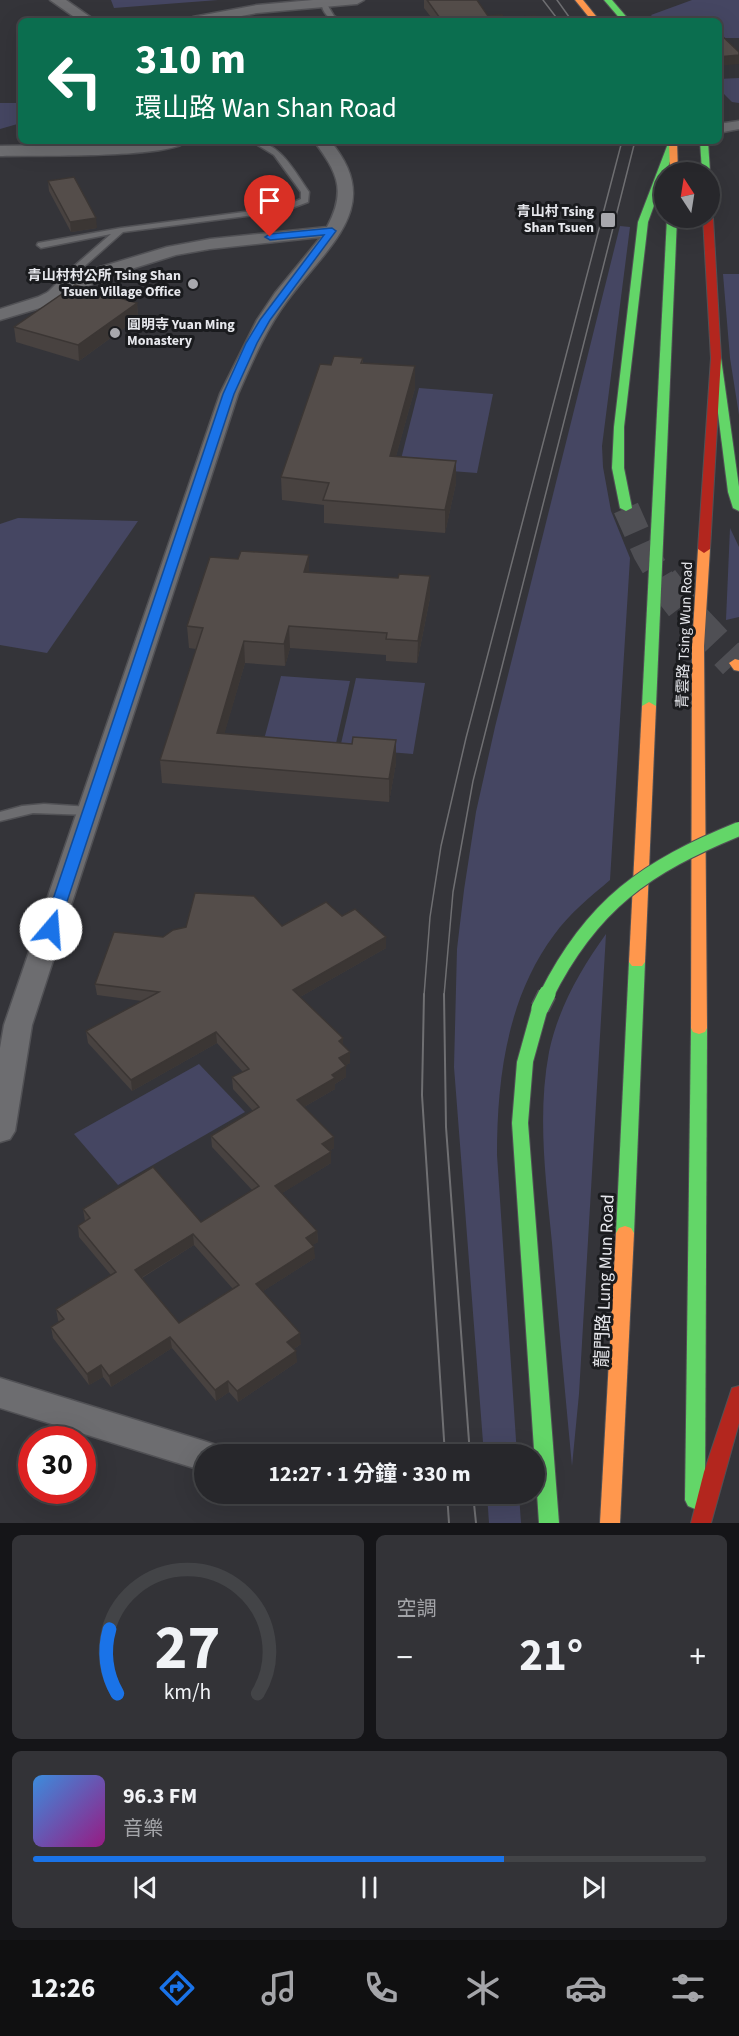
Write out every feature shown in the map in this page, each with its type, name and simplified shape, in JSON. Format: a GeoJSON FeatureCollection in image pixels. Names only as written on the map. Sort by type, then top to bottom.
{"type":"FeatureCollection","features":[{"type":"Feature","properties":{"kind":"main road"},"geometry":{"type":"LineString","coordinates":[[579,0],[594,18]]}},
{"type":"Feature","properties":{"kind":"main road"},"geometry":{"type":"LineString","coordinates":[[608,0],[623,18]]}},
{"type":"Feature","properties":{"kind":"main road"},"geometry":{"type":"LineString","coordinates":[[626,508],[618,468],[618,446],[642,232],[672,144]]}},
{"type":"Feature","properties":{"kind":"main road"},"geometry":{"type":"LineString","coordinates":[[673,144],[674,162]]}},
{"type":"Feature","properties":{"kind":"main road"},"geometry":{"type":"LineString","coordinates":[[704,144],[705,162]]}},
{"type":"Feature","properties":{"kind":"main road","name":"龍門路 Lung Mun Road"},"geometry":{"type":"LineString","coordinates":[[610,1523],[618,1399],[672,228]]}},
{"type":"Feature","properties":{"kind":"main road","name":"青雲路 Tsing Wun Road"},"geometry":{"type":"LineString","coordinates":[[695,1523],[699,1055],[698,646],[716,358],[709,228]]}},
{"type":"Feature","properties":{"kind":"main road"},"geometry":{"type":"LineString","coordinates":[[716,358],[734,492],[739,508]]}},
{"type":"Feature","properties":{"kind":"main road"},"geometry":{"type":"LineString","coordinates":[[549,1523],[520,1134],[525,1062],[540,1008],[557,968],[573,942],[618,895],[666,861],[698,845],[739,830]]}},
{"type":"Feature","properties":{"kind":"main road"},"geometry":{"type":"LineString","coordinates":[[701,1523],[714,1472],[739,1394]]}},
{"type":"Feature","properties":{"kind":"street"},"geometry":{"type":"LineString","coordinates":[[57,0],[84,18]]}},
{"type":"Feature","properties":{"kind":"street"},"geometry":{"type":"LineString","coordinates":[[209,18],[257,9],[357,0]]}},
{"type":"Feature","properties":{"kind":"street"},"geometry":{"type":"LineString","coordinates":[[722,117],[739,119]]}},
{"type":"Feature","properties":{"kind":"street"},"geometry":{"type":"LineString","coordinates":[[722,128],[739,125]]}},
{"type":"Feature","properties":{"kind":"street"},"geometry":{"type":"LineString","coordinates":[[0,151],[135,149],[162,144]]}},
{"type":"Feature","properties":{"kind":"street"},"geometry":{"type":"LineString","coordinates":[[0,1131],[9,1026],[90,810],[229,394],[252,343],[280,297],[332,231],[344,209],[346,188],[336,158],[324,144]]}},
{"type":"Feature","properties":{"kind":"street"},"geometry":{"type":"LineString","coordinates":[[0,315],[45,302],[103,272],[173,251],[210,244],[332,231]]}},
{"type":"Feature","properties":{"kind":"street"},"geometry":{"type":"LineString","coordinates":[[0,1393],[194,1453]]}},
{"type":"Feature","properties":{"kind":"lane"},"geometry":{"type":"LineString","coordinates":[[324,2],[334,18]]}},
{"type":"Feature","properties":{"kind":"lane"},"geometry":{"type":"LineString","coordinates":[[41,245],[120,230],[284,209],[301,204],[305,200],[305,192],[277,153],[260,144]]}},
{"type":"Feature","properties":{"kind":"lane"},"geometry":{"type":"LineString","coordinates":[[45,302],[75,270],[120,230]]}},
{"type":"Feature","properties":{"kind":"lane"},"geometry":{"type":"LineString","coordinates":[[0,817],[20,810],[45,807],[90,810]]}},
{"type":"Feature","properties":{"kind":"shaded area"},"geometry":{"type":"Polygon","coordinates":[[[111,0],[218,0],[114,8],[111,0]]]}},
{"type":"Feature","properties":{"kind":"shaded area"},"geometry":{"type":"Polygon","coordinates":[[[692,0],[739,0],[739,38],[722,38],[722,18],[654,18],[651,15],[692,0]]]}},
{"type":"Feature","properties":{"kind":"shaded area"},"geometry":{"type":"Polygon","coordinates":[[[739,78],[739,103],[732,102],[722,92],[722,79],[739,78]]]}},
{"type":"Feature","properties":{"kind":"shaded area"},"geometry":{"type":"Polygon","coordinates":[[[0,103],[18,103],[18,124],[0,129],[0,103]]]}},
{"type":"Feature","properties":{"kind":"shaded area"},"geometry":{"type":"Polygon","coordinates":[[[620,226],[630,227],[602,446],[603,467],[611,511],[630,558],[610,880],[566,920],[538,959],[515,1012],[499,1097],[497,1155],[516,1444],[483,1444],[454,1067],[457,949],[464,890],[476,812],[495,727],[620,226]]]}},
{"type":"Feature","properties":{"kind":"shaded area"},"geometry":{"type":"Polygon","coordinates":[[[723,274],[739,274],[739,415],[730,358],[723,274]]]}},
{"type":"Feature","properties":{"kind":"shaded area"},"geometry":{"type":"Polygon","coordinates":[[[419,388],[493,394],[477,473],[399,467],[419,388]]]}},
{"type":"Feature","properties":{"kind":"shaded area"},"geometry":{"type":"Polygon","coordinates":[[[18,518],[138,521],[47,653],[0,645],[0,524],[18,518]]]}},
{"type":"Feature","properties":{"kind":"shaded area"},"geometry":{"type":"Polygon","coordinates":[[[730,528],[739,547],[739,617],[726,620],[730,528]]]}},
{"type":"Feature","properties":{"kind":"shaded area"},"geometry":{"type":"Polygon","coordinates":[[[281,676],[350,681],[334,752],[262,747],[281,676]]]}},
{"type":"Feature","properties":{"kind":"shaded area"},"geometry":{"type":"Polygon","coordinates":[[[356,678],[425,683],[413,754],[340,748],[356,678]]]}},
{"type":"Feature","properties":{"kind":"shaded area"},"geometry":{"type":"Polygon","coordinates":[[[606,934],[579,1394],[572,1466],[545,1172],[543,1124],[545,1076],[553,1036],[564,1005],[587,962],[606,934]]]}},
{"type":"Feature","properties":{"kind":"shaded area"},"geometry":{"type":"Polygon","coordinates":[[[199,1064],[245,1112],[118,1185],[74,1134],[199,1064]]]}},
{"type":"Feature","properties":{"kind":"shaded area"},"geometry":{"type":"Polygon","coordinates":[[[488,1504],[520,1504],[521,1523],[489,1523],[488,1504]]]}},
{"type":"Feature","properties":{"kind":"building"},"geometry":{"type":"Polygon","coordinates":[[[427,0],[477,0],[488,16],[502,15],[504,18],[440,18],[427,0]]]}},
{"type":"Feature","properties":{"kind":"building"},"geometry":{"type":"Polygon","coordinates":[[[535,16],[537,18],[504,18],[535,16]]]}},
{"type":"Feature","properties":{"kind":"building"},"geometry":{"type":"Polygon","coordinates":[[[722,36],[739,52],[739,55],[722,57],[722,36]]]}},
{"type":"Feature","properties":{"kind":"building"},"geometry":{"type":"Polygon","coordinates":[[[74,177],[96,218],[70,222],[48,181],[74,177]]]}},
{"type":"Feature","properties":{"kind":"building"},"geometry":{"type":"Polygon","coordinates":[[[75,285],[137,303],[78,345],[14,327],[75,285]]]}},
{"type":"Feature","properties":{"kind":"building"},"geometry":{"type":"Polygon","coordinates":[[[334,356],[363,358],[361,363],[415,366],[390,456],[456,461],[445,510],[323,500],[329,483],[281,477],[320,364],[331,365],[334,356]]]}},
{"type":"Feature","properties":{"kind":"building"},"geometry":{"type":"Polygon","coordinates":[[[241,551],[309,555],[304,572],[398,578],[399,574],[430,576],[418,641],[386,639],[387,633],[289,626],[284,644],[244,641],[217,733],[352,744],[353,737],[396,740],[389,779],[160,760],[203,628],[187,626],[210,557],[238,559],[241,551]]]}},
{"type":"Feature","properties":{"kind":"building"},"geometry":{"type":"Polygon","coordinates":[[[195,893],[254,896],[282,926],[326,902],[342,916],[355,909],[386,937],[293,990],[343,1038],[339,1041],[350,1052],[339,1058],[346,1066],[332,1075],[335,1078],[297,1100],[334,1137],[322,1144],[331,1152],[275,1186],[317,1231],[306,1238],[314,1247],[256,1284],[300,1333],[287,1342],[296,1351],[237,1391],[228,1381],[215,1390],[170,1337],[109,1376],[101,1365],[87,1374],[51,1327],[64,1319],[56,1309],[116,1272],[78,1226],[90,1218],[83,1209],[153,1167],[201,1222],[259,1186],[211,1136],[259,1107],[232,1077],[249,1069],[216,1032],[131,1080],[86,1031],[159,992],[95,984],[114,932],[163,937],[173,930],[186,927],[195,893]],[[193,1234],[135,1270],[179,1323],[239,1285],[193,1234]]]}},
{"type":"Feature","properties":{"kind":"tunnel"},"geometry":{"type":"LineString","coordinates":[[626,508],[646,553],[663,582]]}},
{"type":"Feature","properties":{"kind":"tunnel"},"geometry":{"type":"LineString","coordinates":[[662,580],[685,610],[735,663]]}},
{"type":"Feature","properties":{"kind":"tram line"},"geometry":{"type":"LineString","coordinates":[[543,0],[557,18]]}},
{"type":"Feature","properties":{"kind":"tram line"},"geometry":{"type":"LineString","coordinates":[[557,0],[570,18]]}},
{"type":"Feature","properties":{"kind":"tram line"},"geometry":{"type":"LineString","coordinates":[[424,996],[430,917],[441,846],[466,738],[621,144]]}},
{"type":"Feature","properties":{"kind":"tram line"},"geometry":{"type":"LineString","coordinates":[[444,996],[453,892],[473,781],[634,144]]}},
{"type":"Feature","properties":{"kind":"tram line"},"geometry":{"type":"LineString","coordinates":[[424,994],[422,1095],[444,1444]]}},
{"type":"Feature","properties":{"kind":"tram line"},"geometry":{"type":"LineString","coordinates":[[444,996],[446,1127],[469,1444]]}},
{"type":"Feature","properties":{"kind":"tram line"},"geometry":{"type":"LineString","coordinates":[[448,1504],[449,1523]]}},
{"type":"Feature","properties":{"kind":"tram line"},"geometry":{"type":"LineString","coordinates":[[474,1504],[476,1523]]}},
{"type":"Feature","properties":{"kind":"traffic: fast"},"geometry":{"type":"LineString","coordinates":[[608,0],[623,18]]}},
{"type":"Feature","properties":{"kind":"traffic: fast"},"geometry":{"type":"LineString","coordinates":[[626,508],[618,468],[619,427],[643,222],[672,144]]}},
{"type":"Feature","properties":{"kind":"traffic: fast"},"geometry":{"type":"LineString","coordinates":[[704,144],[705,162]]}},
{"type":"Feature","properties":{"kind":"traffic: fast"},"geometry":{"type":"LineString","coordinates":[[649,706],[672,228]]}},
{"type":"Feature","properties":{"kind":"traffic: fast"},"geometry":{"type":"LineString","coordinates":[[716,358],[734,492],[739,508]]}},
{"type":"Feature","properties":{"kind":"traffic: fast"},"geometry":{"type":"LineString","coordinates":[[540,1008],[557,973],[576,944],[596,918],[619,896],[644,876],[672,859],[739,829]]}},
{"type":"Feature","properties":{"kind":"traffic: fast"},"geometry":{"type":"LineString","coordinates":[[625,1233],[637,962]]}},
{"type":"Feature","properties":{"kind":"traffic: fast"},"geometry":{"type":"LineString","coordinates":[[540,1008],[525,1062],[520,1123],[549,1523]]}},
{"type":"Feature","properties":{"kind":"traffic: fast"},"geometry":{"type":"LineString","coordinates":[[695,1500],[699,1028]]}},
{"type":"Feature","properties":{"kind":"traffic: slow"},"geometry":{"type":"LineString","coordinates":[[579,0],[594,18]]}},
{"type":"Feature","properties":{"kind":"traffic: slow"},"geometry":{"type":"LineString","coordinates":[[673,144],[674,162]]}},
{"type":"Feature","properties":{"kind":"traffic: slow"},"geometry":{"type":"LineString","coordinates":[[699,1028],[698,646],[704,549]]}},
{"type":"Feature","properties":{"kind":"traffic: slow"},"geometry":{"type":"LineString","coordinates":[[735,663],[739,667]]}},
{"type":"Feature","properties":{"kind":"traffic: slow"},"geometry":{"type":"LineString","coordinates":[[637,962],[649,706]]}},
{"type":"Feature","properties":{"kind":"traffic: slow"},"geometry":{"type":"LineString","coordinates":[[610,1523],[625,1233]]}},
{"type":"Feature","properties":{"kind":"traffic: jam"},"geometry":{"type":"LineString","coordinates":[[704,549],[716,358],[709,228]]}},
{"type":"Feature","properties":{"kind":"traffic: jam"},"geometry":{"type":"LineString","coordinates":[[701,1523],[714,1472],[739,1394]]}},
{"type":"Feature","properties":{"kind":"place","name":"青山村 Tsing Shan Tsuen"},"geometry":{"type":"Point","coordinates":[608,220]}},
{"type":"Feature","properties":{"kind":"place","name":"青山村村公所 Tsing Shan Tsuen Village Office"},"geometry":{"type":"Point","coordinates":[193,284]}},
{"type":"Feature","properties":{"kind":"place","name":"圓明寺 Yuan Ming Monastery"},"geometry":{"type":"Point","coordinates":[115,333]}},
{"type":"Feature","properties":{"kind":"route"},"geometry":{"type":"LineString","coordinates":[[51,929],[239,368],[280,297],[332,231],[270,237]]}}]}
